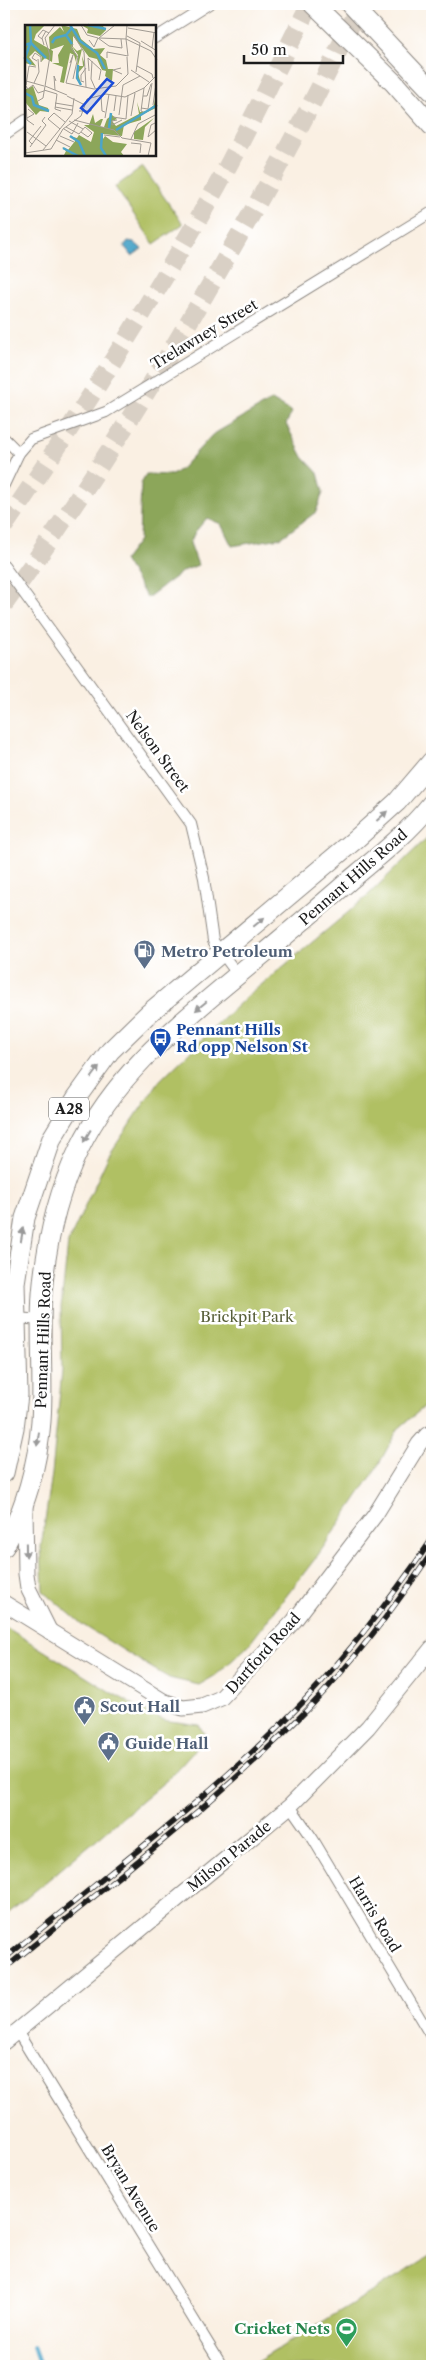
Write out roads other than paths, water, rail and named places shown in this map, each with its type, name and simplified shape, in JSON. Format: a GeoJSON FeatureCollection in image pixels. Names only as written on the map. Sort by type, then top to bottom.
{"type":"FeatureCollection","features":[{"type":"Feature","properties":{"kind":"highway"},"geometry":{"type":"LineString","coordinates":[[313,4],[394,83],[432,126]]}},
{"type":"Feature","properties":{"kind":"highway"},"geometry":{"type":"LineString","coordinates":[[350,4],[432,91]]}},
{"type":"Feature","properties":{"kind":"highway","name":"Pennant Hills Road"},"geometry":{"type":"LineString","coordinates":[[4,1473],[14,1428],[18,1395],[10,1318],[25,1218],[52,1138],[76,1097],[110,1052],[148,1014],[397,802],[432,761]]}},
{"type":"Feature","properties":{"kind":"highway","name":"Pennant Hills Road"},"geometry":{"type":"LineString","coordinates":[[4,1547],[24,1501],[36,1456],[41,1422],[41,1320],[46,1260],[54,1216],[79,1149],[100,1112],[122,1080],[146,1055],[386,850],[432,803]]}},
{"type":"Feature","properties":{"kind":"street"},"geometry":{"type":"LineString","coordinates":[[156,37],[209,4]]}},
{"type":"Feature","properties":{"kind":"street"},"geometry":{"type":"LineString","coordinates":[[4,135],[25,121]]}},
{"type":"Feature","properties":{"kind":"street","name":"Trelawney Street"},"geometry":{"type":"LineString","coordinates":[[4,485],[19,453],[31,439],[106,412],[432,212]]}},
{"type":"Feature","properties":{"kind":"street"},"geometry":{"type":"LineString","coordinates":[[4,438],[19,453]]}},
{"type":"Feature","properties":{"kind":"street","name":"Nelson Street"},"geometry":{"type":"LineString","coordinates":[[4,566],[192,824],[204,878],[213,941],[238,975]]}},
{"type":"Feature","properties":{"kind":"street"},"geometry":{"type":"LineString","coordinates":[[10,1318],[41,1320]]}},
{"type":"Feature","properties":{"kind":"street","name":"Dartford Road"},"geometry":{"type":"LineString","coordinates":[[4,1603],[51,1634],[163,1700],[183,1708],[202,1706],[222,1698],[294,1620],[375,1514],[419,1444],[427,1435],[432,1433]]}},
{"type":"Feature","properties":{"kind":"street"},"geometry":{"type":"LineString","coordinates":[[24,1501],[28,1588],[51,1634]]}},
{"type":"Feature","properties":{"kind":"street","name":"Milson Parade"},"geometry":{"type":"LineString","coordinates":[[4,2042],[290,1806],[368,1727],[431,1652]]}},
{"type":"Feature","properties":{"kind":"street","name":"Harris Road"},"geometry":{"type":"LineString","coordinates":[[290,1806],[313,1839],[432,2038]]}},
{"type":"Feature","properties":{"kind":"street","name":"Bryan Avenue"},"geometry":{"type":"LineString","coordinates":[[17,2032],[218,2361]]}},
{"type":"Feature","properties":{"kind":"water"},"geometry":{"type":"Polygon","coordinates":[[[128,241],[134,242],[142,249],[132,256],[124,246],[128,241]]]}},
{"type":"Feature","properties":{"kind":"waterway"},"geometry":{"type":"LineString","coordinates":[[33,2347],[40,2366]]}},
{"type":"Feature","properties":{"kind":"tunnel"},"geometry":{"type":"LineString","coordinates":[[4,526],[60,443],[167,273],[241,141],[310,4]]}},
{"type":"Feature","properties":{"kind":"tunnel"},"geometry":{"type":"LineString","coordinates":[[4,604],[33,565],[87,484],[140,402],[190,319],[254,210],[291,142],[360,4]]}},
{"type":"Feature","properties":{"kind":"railway"},"geometry":{"type":"LineString","coordinates":[[4,1959],[157,1835],[268,1737],[321,1683],[355,1643],[432,1539]]}},
{"type":"Feature","properties":{"kind":"railway"},"geometry":{"type":"LineString","coordinates":[[4,1969],[198,1811],[236,1778],[308,1709],[358,1653],[432,1552]]}},
{"type":"Feature","properties":{"kind":"place","name":"Metro Petroleum"},"geometry":{"type":"Point","coordinates":[145,970]}},
{"type":"Feature","properties":{"kind":"place","name":"Pennant Hills Rd opp Nelson St"},"geometry":{"type":"Point","coordinates":[160,1057]}},
{"type":"Feature","properties":{"kind":"place","name":"Scout Hall"},"geometry":{"type":"Point","coordinates":[84,1725]}},
{"type":"Feature","properties":{"kind":"place","name":"Guide Hall"},"geometry":{"type":"Point","coordinates":[109,1762]}},
{"type":"Feature","properties":{"kind":"place","name":"Cricket Nets"},"geometry":{"type":"Point","coordinates":[346,2347]}},
{"type":"Feature","properties":{"kind":"park label","name":"Brickpit Park"},"geometry":{"type":"Point","coordinates":[247,1316]}}]}
